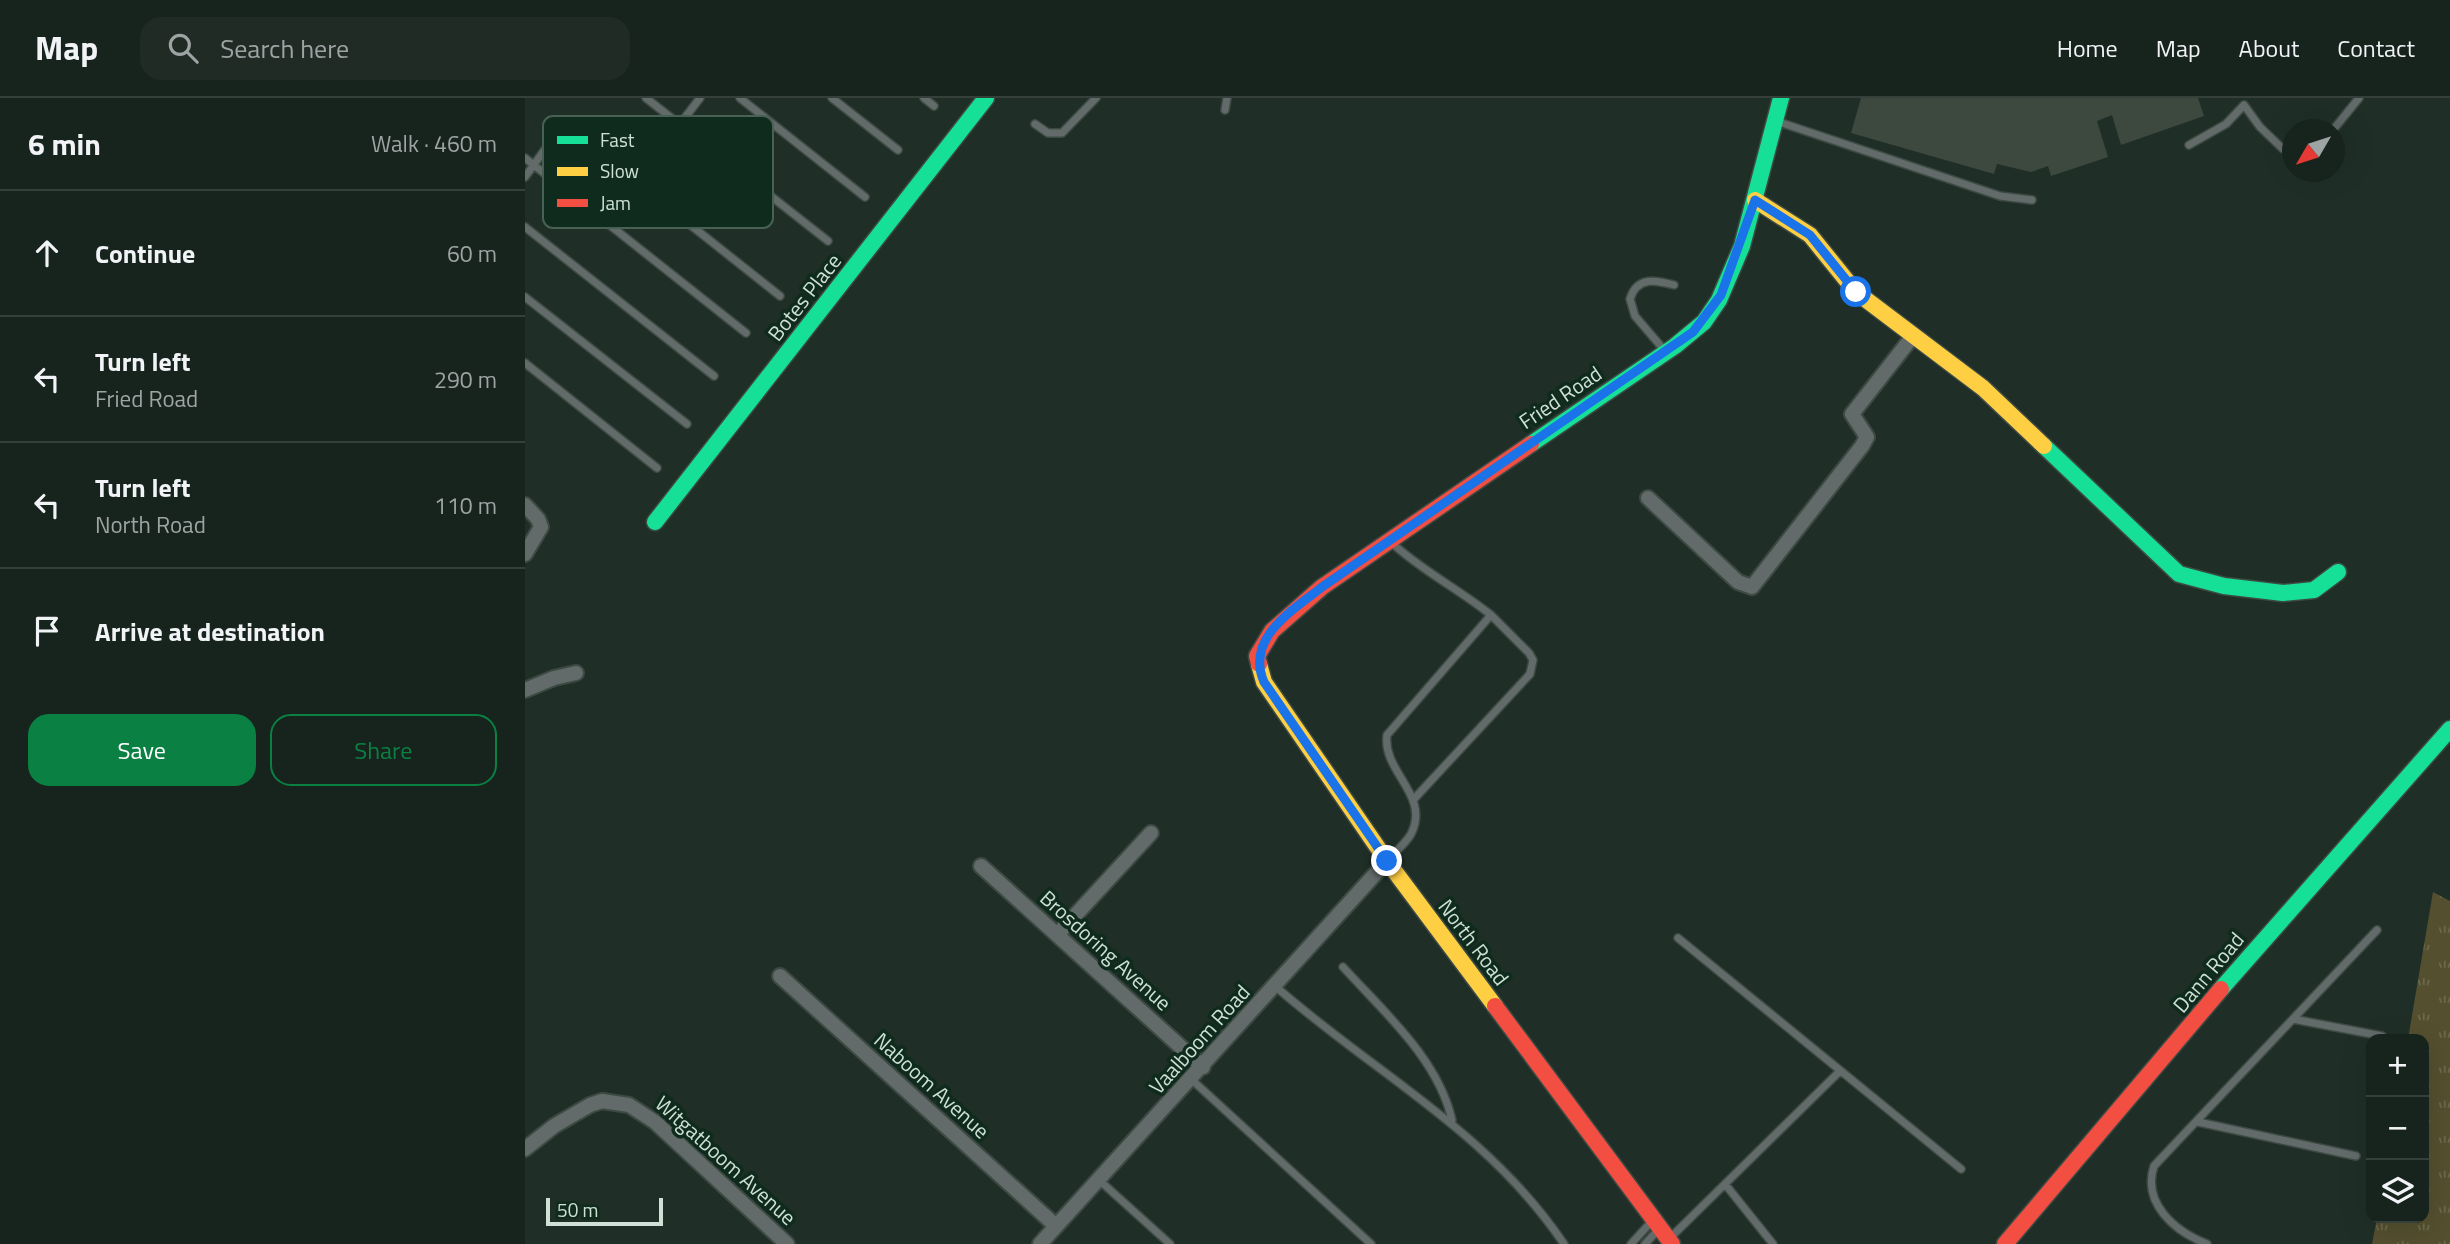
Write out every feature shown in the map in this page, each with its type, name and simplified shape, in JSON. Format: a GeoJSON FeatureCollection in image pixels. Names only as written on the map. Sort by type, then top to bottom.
{"type":"FeatureCollection","features":[{"type":"Feature","properties":{"kind":"street","name":"Botes Place"},"geometry":{"type":"LineString","coordinates":[[655,523],[986,98]]}},
{"type":"Feature","properties":{"kind":"street","name":"Fried Road"},"geometry":{"type":"LineString","coordinates":[[1257,656],[1265,639],[1284,618],[1389,541],[1693,332],[1717,302],[1755,200],[1781,98]]}},
{"type":"Feature","properties":{"kind":"street"},"geometry":{"type":"LineString","coordinates":[[1755,200],[1810,235],[1856,292],[1983,388],[2179,574],[2196,582],[2288,594],[2311,591],[2338,572]]}},
{"type":"Feature","properties":{"kind":"street"},"geometry":{"type":"LineString","coordinates":[[1648,498],[1738,582],[1752,587],[1862,446],[1867,437],[1852,414],[1913,336]]}},
{"type":"Feature","properties":{"kind":"street"},"geometry":{"type":"LineString","coordinates":[[525,505],[538,519],[541,527],[525,554]]}},
{"type":"Feature","properties":{"kind":"street","name":"North Road"},"geometry":{"type":"LineString","coordinates":[[1257,656],[1264,682],[1387,861],[1664,1233]]}},
{"type":"Feature","properties":{"kind":"street"},"geometry":{"type":"LineString","coordinates":[[525,690],[554,678],[576,673]]}},
{"type":"Feature","properties":{"kind":"street","name":"Dann Road"},"geometry":{"type":"LineString","coordinates":[[2005,1244],[2284,914],[2449,728]]}},
{"type":"Feature","properties":{"kind":"street"},"geometry":{"type":"LineString","coordinates":[[1058,934],[1151,833]]}},
{"type":"Feature","properties":{"kind":"street","name":"Vaalboom Road"},"geometry":{"type":"LineString","coordinates":[[1040,1244],[1387,861]]}},
{"type":"Feature","properties":{"kind":"street","name":"Brosdoring Avenue"},"geometry":{"type":"LineString","coordinates":[[981,866],[1203,1067]]}},
{"type":"Feature","properties":{"kind":"street","name":"Naboom Avenue"},"geometry":{"type":"LineString","coordinates":[[780,976],[1056,1226]]}},
{"type":"Feature","properties":{"kind":"street","name":"Witgatboom Avenue"},"geometry":{"type":"LineString","coordinates":[[525,1149],[554,1126],[590,1105],[602,1101],[629,1105],[655,1122],[787,1244]]}},
{"type":"Feature","properties":{"kind":"lane"},"geometry":{"type":"LineString","coordinates":[[646,98],[670,116]]}},
{"type":"Feature","properties":{"kind":"lane"},"geometry":{"type":"LineString","coordinates":[[686,116],[700,98]]}},
{"type":"Feature","properties":{"kind":"lane"},"geometry":{"type":"LineString","coordinates":[[740,98],[763,116]]}},
{"type":"Feature","properties":{"kind":"lane"},"geometry":{"type":"LineString","coordinates":[[832,98],[898,150]]}},
{"type":"Feature","properties":{"kind":"lane"},"geometry":{"type":"LineString","coordinates":[[924,98],[933,106]]}},
{"type":"Feature","properties":{"kind":"lane"},"geometry":{"type":"LineString","coordinates":[[1035,124],[1048,133],[1062,133],[1096,98]]}},
{"type":"Feature","properties":{"kind":"lane"},"geometry":{"type":"LineString","coordinates":[[1225,110],[1227,98]]}},
{"type":"Feature","properties":{"kind":"lane"},"geometry":{"type":"LineString","coordinates":[[2342,119],[2359,98]]}},
{"type":"Feature","properties":{"kind":"lane"},"geometry":{"type":"LineString","coordinates":[[2189,145],[2225,124],[2244,105],[2260,127],[2282,148]]}},
{"type":"Feature","properties":{"kind":"lane"},"geometry":{"type":"LineString","coordinates":[[1774,120],[2000,196],[2032,200]]}},
{"type":"Feature","properties":{"kind":"lane"},"geometry":{"type":"LineString","coordinates":[[773,124],[865,197]]}},
{"type":"Feature","properties":{"kind":"lane"},"geometry":{"type":"LineString","coordinates":[[525,177],[543,152]]}},
{"type":"Feature","properties":{"kind":"lane"},"geometry":{"type":"LineString","coordinates":[[525,158],[543,172]]}},
{"type":"Feature","properties":{"kind":"lane"},"geometry":{"type":"LineString","coordinates":[[773,198],[828,241]]}},
{"type":"Feature","properties":{"kind":"lane"},"geometry":{"type":"LineString","coordinates":[[525,227],[714,376]]}},
{"type":"Feature","properties":{"kind":"lane"},"geometry":{"type":"LineString","coordinates":[[614,228],[746,333]]}},
{"type":"Feature","properties":{"kind":"lane"},"geometry":{"type":"LineString","coordinates":[[694,228],[780,296]]}},
{"type":"Feature","properties":{"kind":"lane"},"geometry":{"type":"LineString","coordinates":[[1665,352],[1635,316],[1630,299],[1637,285],[1645,281],[1654,280],[1674,285]]}},
{"type":"Feature","properties":{"kind":"lane"},"geometry":{"type":"LineString","coordinates":[[525,297],[687,425]]}},
{"type":"Feature","properties":{"kind":"lane"},"geometry":{"type":"LineString","coordinates":[[525,363],[657,468]]}},
{"type":"Feature","properties":{"kind":"lane"},"geometry":{"type":"LineString","coordinates":[[1389,541],[1412,562],[1464,593],[1491,615],[1534,660],[1530,674],[1414,799]]}},
{"type":"Feature","properties":{"kind":"lane"},"geometry":{"type":"LineString","coordinates":[[1387,861],[1411,834],[1414,799],[1386,751],[1387,735],[1491,615]]}},
{"type":"Feature","properties":{"kind":"lane"},"geometry":{"type":"LineString","coordinates":[[2207,1244],[2176,1226],[2151,1194],[2149,1181],[2154,1166],[2377,930]]}},
{"type":"Feature","properties":{"kind":"lane"},"geometry":{"type":"LineString","coordinates":[[1678,938],[1961,1169]]}},
{"type":"Feature","properties":{"kind":"lane"},"geometry":{"type":"LineString","coordinates":[[1343,967],[1400,1030],[1439,1082],[1452,1121]]}},
{"type":"Feature","properties":{"kind":"lane"},"geometry":{"type":"LineString","coordinates":[[1275,986],[1331,1032],[1452,1121],[1524,1191],[1564,1244]]}},
{"type":"Feature","properties":{"kind":"lane"},"geometry":{"type":"LineString","coordinates":[[2294,1020],[2371,1034]]}},
{"type":"Feature","properties":{"kind":"lane"},"geometry":{"type":"LineString","coordinates":[[1645,1244],[1664,1233],[1725,1184],[1839,1072]]}},
{"type":"Feature","properties":{"kind":"lane"},"geometry":{"type":"LineString","coordinates":[[1192,1079],[1371,1244]]}},
{"type":"Feature","properties":{"kind":"lane"},"geometry":{"type":"LineString","coordinates":[[2198,1122],[2356,1156]]}},
{"type":"Feature","properties":{"kind":"lane"},"geometry":{"type":"LineString","coordinates":[[1099,1179],[1170,1244]]}},
{"type":"Feature","properties":{"kind":"lane"},"geometry":{"type":"LineString","coordinates":[[1725,1184],[1773,1244]]}},
{"type":"Feature","properties":{"kind":"lane"},"geometry":{"type":"LineString","coordinates":[[1631,1244],[1664,1233]]}},
{"type":"Feature","properties":{"kind":"green space"},"geometry":{"type":"Polygon","coordinates":[[[2433,892],[2450,901],[2450,1244],[2372,1244],[2376,1223],[2429,1223],[2429,1034],[2409,1034],[2433,892]]]}},
{"type":"Feature","properties":{"kind":"building"},"geometry":{"type":"Polygon","coordinates":[[[1861,98],[2198,98],[2204,116],[2121,145],[2112,115],[2097,121],[2108,157],[2051,176],[2048,166],[2031,172],[1997,164],[1994,174],[1851,133],[1861,98]]]}},
{"type":"Feature","properties":{"kind":"traffic: fast"},"geometry":{"type":"LineString","coordinates":[[655,522],[986,98]]}},
{"type":"Feature","properties":{"kind":"traffic: fast"},"geometry":{"type":"LineString","coordinates":[[1531,444],[1675,346],[1704,322],[1719,300],[1742,246],[1781,98]]}},
{"type":"Feature","properties":{"kind":"traffic: fast"},"geometry":{"type":"LineString","coordinates":[[2044,446],[2179,574],[2224,586],[2283,593],[2314,590],[2338,572]]}},
{"type":"Feature","properties":{"kind":"traffic: fast"},"geometry":{"type":"LineString","coordinates":[[2221,989],[2450,729]]}},
{"type":"Feature","properties":{"kind":"traffic: slow"},"geometry":{"type":"LineString","coordinates":[[1755,200],[1810,235],[1856,292],[1983,388],[2044,446]]}},
{"type":"Feature","properties":{"kind":"traffic: slow"},"geometry":{"type":"LineString","coordinates":[[1259,664],[1264,682],[1387,861],[1495,1006]]}},
{"type":"Feature","properties":{"kind":"traffic: jam"},"geometry":{"type":"LineString","coordinates":[[1259,664],[1257,656],[1272,631],[1322,587],[1531,444]]}},
{"type":"Feature","properties":{"kind":"traffic: jam"},"geometry":{"type":"LineString","coordinates":[[2005,1244],[2221,989]]}},
{"type":"Feature","properties":{"kind":"traffic: jam"},"geometry":{"type":"LineString","coordinates":[[1495,1006],[1672,1244]]}},
{"type":"Feature","properties":{"kind":"route"},"geometry":{"type":"LineString","coordinates":[[1387,861],[1264,682],[1257,656],[1265,639],[1284,618],[1322,587],[1693,332],[1704,322],[1721,295],[1755,200],[1810,235],[1856,292]]}}]}
